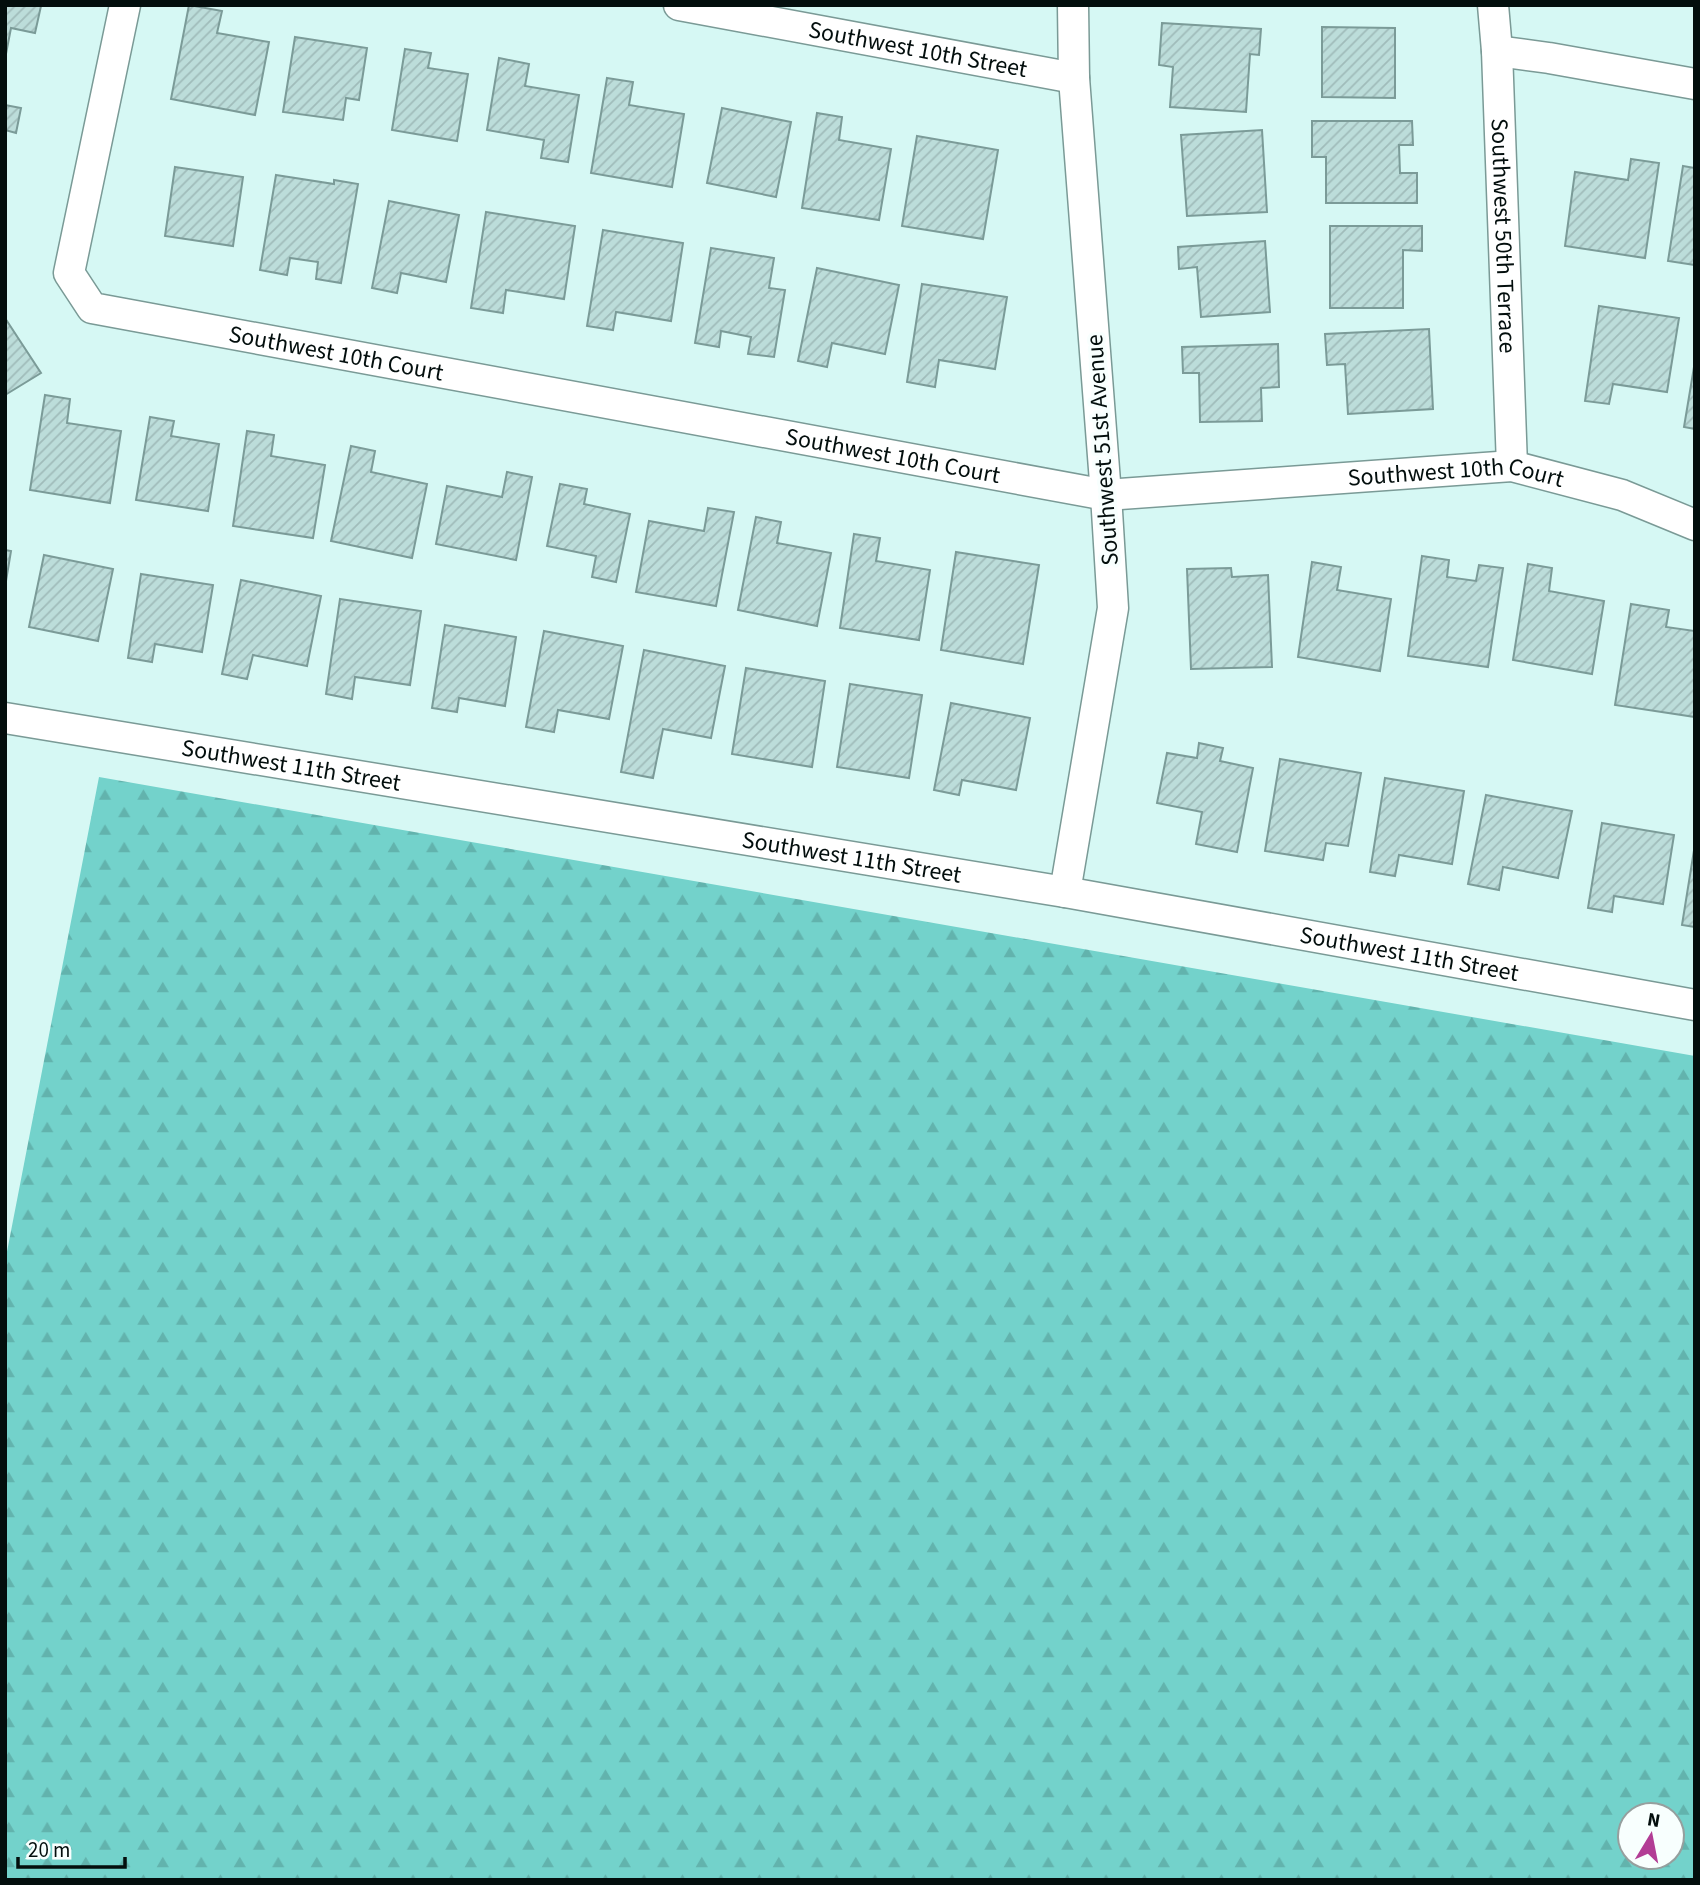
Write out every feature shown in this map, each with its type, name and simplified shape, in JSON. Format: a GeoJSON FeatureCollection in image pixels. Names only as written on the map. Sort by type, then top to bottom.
{"type":"FeatureCollection","features":[{"type":"Feature","properties":{"kind":"street","name":"Southwest 10th Court"},"geometry":{"type":"LineString","coordinates":[[124,5],[69,273],[92,308],[1106,495],[1512,466],[1622,495],[1695,525]]}},
{"type":"Feature","properties":{"kind":"street","name":"Southwest 10th Street"},"geometry":{"type":"LineString","coordinates":[[679,5],[1073,78]]}},
{"type":"Feature","properties":{"kind":"street","name":"Southwest 51st Avenue"},"geometry":{"type":"LineString","coordinates":[[1065,892],[1112,608],[1106,495],[1073,78],[1073,5]]}},
{"type":"Feature","properties":{"kind":"street","name":"Southwest 50th Terrace"},"geometry":{"type":"LineString","coordinates":[[1493,5],[1497,51],[1512,466]]}},
{"type":"Feature","properties":{"kind":"street"},"geometry":{"type":"LineString","coordinates":[[1497,51],[1695,84]]}},
{"type":"Feature","properties":{"kind":"street","name":"Southwest 11th Street"},"geometry":{"type":"LineString","coordinates":[[5,718],[1065,892],[1695,1005]]}},
{"type":"Feature","properties":{"kind":"green space"},"geometry":{"type":"Polygon","coordinates":[[[99,777],[1695,1056],[1695,1880],[5,1880],[5,1262],[99,777]]]}},
{"type":"Feature","properties":{"kind":"building"},"geometry":{"type":"Polygon","coordinates":[[[5,5],[41,6],[35,33],[11,28],[5,59],[5,5]]]}},
{"type":"Feature","properties":{"kind":"building"},"geometry":{"type":"Polygon","coordinates":[[[189,5],[222,11],[217,33],[269,42],[255,115],[171,99],[189,5]]]}},
{"type":"Feature","properties":{"kind":"building"},"geometry":{"type":"Polygon","coordinates":[[[1162,23],[1261,29],[1259,55],[1250,54],[1246,112],[1170,107],[1173,67],[1159,65],[1162,23]]]}},
{"type":"Feature","properties":{"kind":"building"},"geometry":{"type":"Polygon","coordinates":[[[1322,27],[1395,28],[1395,98],[1322,97],[1322,27]]]}},
{"type":"Feature","properties":{"kind":"building"},"geometry":{"type":"Polygon","coordinates":[[[295,37],[367,48],[359,100],[346,98],[343,120],[283,112],[295,37]]]}},
{"type":"Feature","properties":{"kind":"building"},"geometry":{"type":"Polygon","coordinates":[[[405,49],[431,53],[428,68],[468,74],[457,141],[392,130],[405,49]]]}},
{"type":"Feature","properties":{"kind":"building"},"geometry":{"type":"Polygon","coordinates":[[[499,58],[529,64],[525,86],[579,95],[568,162],[541,158],[544,140],[487,130],[499,58]]]}},
{"type":"Feature","properties":{"kind":"building"},"geometry":{"type":"Polygon","coordinates":[[[607,78],[633,82],[629,105],[684,114],[672,187],[591,173],[607,78]]]}},
{"type":"Feature","properties":{"kind":"building"},"geometry":{"type":"Polygon","coordinates":[[[5,105],[21,108],[16,133],[5,130],[5,105]]]}},
{"type":"Feature","properties":{"kind":"building"},"geometry":{"type":"Polygon","coordinates":[[[722,108],[791,122],[776,197],[707,183],[722,108]]]}},
{"type":"Feature","properties":{"kind":"building"},"geometry":{"type":"Polygon","coordinates":[[[817,113],[842,117],[839,140],[891,149],[879,220],[802,208],[817,113]]]}},
{"type":"Feature","properties":{"kind":"building"},"geometry":{"type":"Polygon","coordinates":[[[1312,121],[1412,121],[1413,145],[1399,145],[1400,173],[1417,173],[1417,203],[1326,203],[1326,157],[1312,157],[1312,121]]]}},
{"type":"Feature","properties":{"kind":"building"},"geometry":{"type":"Polygon","coordinates":[[[1262,130],[1267,212],[1187,216],[1181,135],[1262,130]]]}},
{"type":"Feature","properties":{"kind":"building"},"geometry":{"type":"Polygon","coordinates":[[[917,136],[998,150],[983,239],[902,226],[917,136]]]}},
{"type":"Feature","properties":{"kind":"building"},"geometry":{"type":"Polygon","coordinates":[[[1631,159],[1659,163],[1645,258],[1565,246],[1575,172],[1628,180],[1631,159]]]}},
{"type":"Feature","properties":{"kind":"building"},"geometry":{"type":"Polygon","coordinates":[[[1683,166],[1695,168],[1695,265],[1668,261],[1683,166]]]}},
{"type":"Feature","properties":{"kind":"building"},"geometry":{"type":"Polygon","coordinates":[[[175,167],[243,177],[233,246],[165,236],[175,167]]]}},
{"type":"Feature","properties":{"kind":"building"},"geometry":{"type":"Polygon","coordinates":[[[276,175],[334,184],[334,180],[358,184],[341,283],[316,279],[318,262],[290,258],[287,275],[260,270],[276,175]]]}},
{"type":"Feature","properties":{"kind":"building"},"geometry":{"type":"Polygon","coordinates":[[[389,201],[459,215],[446,282],[401,273],[397,293],[372,288],[389,201]]]}},
{"type":"Feature","properties":{"kind":"building"},"geometry":{"type":"Polygon","coordinates":[[[486,212],[575,226],[564,299],[506,290],[503,313],[471,308],[486,212]]]}},
{"type":"Feature","properties":{"kind":"building"},"geometry":{"type":"Polygon","coordinates":[[[1330,226],[1422,226],[1422,251],[1403,250],[1403,308],[1330,308],[1330,226]]]}},
{"type":"Feature","properties":{"kind":"building"},"geometry":{"type":"Polygon","coordinates":[[[603,230],[683,243],[671,321],[616,312],[613,330],[587,326],[603,230]]]}},
{"type":"Feature","properties":{"kind":"building"},"geometry":{"type":"Polygon","coordinates":[[[1265,241],[1270,312],[1201,317],[1197,267],[1179,269],[1178,247],[1265,241]]]}},
{"type":"Feature","properties":{"kind":"building"},"geometry":{"type":"Polygon","coordinates":[[[711,248],[774,258],[769,288],[785,290],[774,357],[748,354],[751,337],[721,331],[719,347],[695,343],[711,248]]]}},
{"type":"Feature","properties":{"kind":"building"},"geometry":{"type":"Polygon","coordinates":[[[817,268],[899,285],[885,354],[832,343],[827,367],[798,361],[817,268]]]}},
{"type":"Feature","properties":{"kind":"building"},"geometry":{"type":"Polygon","coordinates":[[[922,284],[1007,297],[995,369],[939,360],[935,387],[907,382],[922,284]]]}},
{"type":"Feature","properties":{"kind":"building"},"geometry":{"type":"Polygon","coordinates":[[[1599,306],[1679,318],[1667,392],[1613,384],[1609,404],[1585,401],[1599,306]]]}},
{"type":"Feature","properties":{"kind":"building"},"geometry":{"type":"Polygon","coordinates":[[[5,318],[41,373],[5,395],[5,318]]]}},
{"type":"Feature","properties":{"kind":"building"},"geometry":{"type":"Polygon","coordinates":[[[1429,329],[1433,409],[1348,414],[1345,364],[1327,365],[1325,334],[1429,329]]]}},
{"type":"Feature","properties":{"kind":"building"},"geometry":{"type":"Polygon","coordinates":[[[1278,344],[1279,387],[1261,388],[1262,421],[1200,422],[1199,373],[1183,373],[1182,347],[1278,344]]]}},
{"type":"Feature","properties":{"kind":"building"},"geometry":{"type":"Polygon","coordinates":[[[1695,361],[1695,429],[1684,427],[1695,361]]]}},
{"type":"Feature","properties":{"kind":"building"},"geometry":{"type":"Polygon","coordinates":[[[45,395],[70,399],[67,423],[121,431],[110,503],[30,490],[45,395]]]}},
{"type":"Feature","properties":{"kind":"building"},"geometry":{"type":"Polygon","coordinates":[[[150,417],[174,421],[171,436],[219,444],[208,511],[136,500],[150,417]]]}},
{"type":"Feature","properties":{"kind":"building"},"geometry":{"type":"Polygon","coordinates":[[[247,431],[274,435],[271,456],[325,465],[313,538],[233,526],[247,431]]]}},
{"type":"Feature","properties":{"kind":"building"},"geometry":{"type":"Polygon","coordinates":[[[351,446],[375,451],[371,472],[427,484],[412,558],[331,541],[351,446]]]}},
{"type":"Feature","properties":{"kind":"building"},"geometry":{"type":"Polygon","coordinates":[[[507,472],[532,477],[516,560],[436,544],[447,486],[502,497],[507,472]]]}},
{"type":"Feature","properties":{"kind":"building"},"geometry":{"type":"Polygon","coordinates":[[[560,484],[587,489],[584,504],[630,514],[616,582],[592,577],[596,556],[547,546],[560,484]]]}},
{"type":"Feature","properties":{"kind":"building"},"geometry":{"type":"Polygon","coordinates":[[[708,508],[734,512],[716,606],[636,592],[649,521],[704,531],[708,508]]]}},
{"type":"Feature","properties":{"kind":"building"},"geometry":{"type":"Polygon","coordinates":[[[756,517],[781,522],[777,543],[831,553],[817,626],[738,610],[756,517]]]}},
{"type":"Feature","properties":{"kind":"building"},"geometry":{"type":"Polygon","coordinates":[[[854,534],[880,538],[876,561],[930,570],[919,640],[840,628],[854,534]]]}},
{"type":"Feature","properties":{"kind":"building"},"geometry":{"type":"Polygon","coordinates":[[[5,550],[11,551],[5,587],[5,550]]]}},
{"type":"Feature","properties":{"kind":"building"},"geometry":{"type":"Polygon","coordinates":[[[956,552],[1039,565],[1023,664],[941,650],[956,552]]]}},
{"type":"Feature","properties":{"kind":"building"},"geometry":{"type":"Polygon","coordinates":[[[44,555],[113,569],[98,641],[29,627],[44,555]]]}},
{"type":"Feature","properties":{"kind":"building"},"geometry":{"type":"Polygon","coordinates":[[[1422,556],[1449,560],[1447,577],[1476,581],[1479,565],[1503,568],[1488,667],[1408,656],[1422,556]]]}},
{"type":"Feature","properties":{"kind":"building"},"geometry":{"type":"Polygon","coordinates":[[[1312,562],[1341,567],[1337,590],[1391,599],[1380,671],[1298,657],[1312,562]]]}},
{"type":"Feature","properties":{"kind":"building"},"geometry":{"type":"Polygon","coordinates":[[[1528,564],[1552,568],[1549,591],[1604,601],[1592,674],[1513,660],[1528,564]]]}},
{"type":"Feature","properties":{"kind":"building"},"geometry":{"type":"Polygon","coordinates":[[[1231,568],[1232,577],[1268,575],[1272,667],[1191,669],[1187,569],[1231,568]]]}},
{"type":"Feature","properties":{"kind":"building"},"geometry":{"type":"Polygon","coordinates":[[[141,574],[213,585],[202,652],[155,644],[152,662],[128,658],[141,574]]]}},
{"type":"Feature","properties":{"kind":"building"},"geometry":{"type":"Polygon","coordinates":[[[241,580],[321,596],[307,666],[253,655],[247,679],[222,674],[241,580]]]}},
{"type":"Feature","properties":{"kind":"building"},"geometry":{"type":"Polygon","coordinates":[[[340,599],[421,611],[410,685],[355,677],[352,699],[326,694],[340,599]]]}},
{"type":"Feature","properties":{"kind":"building"},"geometry":{"type":"Polygon","coordinates":[[[1631,604],[1669,610],[1666,627],[1695,631],[1695,717],[1615,705],[1631,604]]]}},
{"type":"Feature","properties":{"kind":"building"},"geometry":{"type":"Polygon","coordinates":[[[445,625],[516,637],[505,706],[459,698],[457,712],[432,708],[445,625]]]}},
{"type":"Feature","properties":{"kind":"building"},"geometry":{"type":"Polygon","coordinates":[[[544,631],[623,646],[609,719],[558,710],[554,732],[526,727],[544,631]]]}},
{"type":"Feature","properties":{"kind":"building"},"geometry":{"type":"Polygon","coordinates":[[[644,650],[725,666],[711,738],[663,729],[653,778],[621,772],[644,650]]]}},
{"type":"Feature","properties":{"kind":"building"},"geometry":{"type":"Polygon","coordinates":[[[746,668],[825,681],[812,767],[732,754],[746,668]]]}},
{"type":"Feature","properties":{"kind":"building"},"geometry":{"type":"Polygon","coordinates":[[[850,684],[922,695],[909,778],[837,767],[850,684]]]}},
{"type":"Feature","properties":{"kind":"building"},"geometry":{"type":"Polygon","coordinates":[[[951,703],[1030,718],[1016,790],[962,780],[959,795],[934,790],[951,703]]]}},
{"type":"Feature","properties":{"kind":"building"},"geometry":{"type":"Polygon","coordinates":[[[1199,743],[1223,748],[1220,761],[1253,768],[1237,852],[1196,844],[1202,812],[1157,803],[1167,753],[1197,758],[1199,743]]]}},
{"type":"Feature","properties":{"kind":"building"},"geometry":{"type":"Polygon","coordinates":[[[1280,759],[1361,773],[1348,846],[1326,843],[1323,860],[1265,851],[1280,759]]]}},
{"type":"Feature","properties":{"kind":"building"},"geometry":{"type":"Polygon","coordinates":[[[1385,778],[1464,791],[1452,864],[1399,855],[1395,876],[1370,872],[1385,778]]]}},
{"type":"Feature","properties":{"kind":"building"},"geometry":{"type":"Polygon","coordinates":[[[1486,795],[1572,811],[1558,878],[1503,867],[1499,890],[1468,884],[1486,795]]]}},
{"type":"Feature","properties":{"kind":"building"},"geometry":{"type":"Polygon","coordinates":[[[1602,823],[1674,835],[1663,904],[1614,896],[1612,912],[1588,908],[1602,823]]]}},
{"type":"Feature","properties":{"kind":"building"},"geometry":{"type":"Polygon","coordinates":[[[1695,844],[1695,927],[1682,925],[1695,844]]]}}]}
